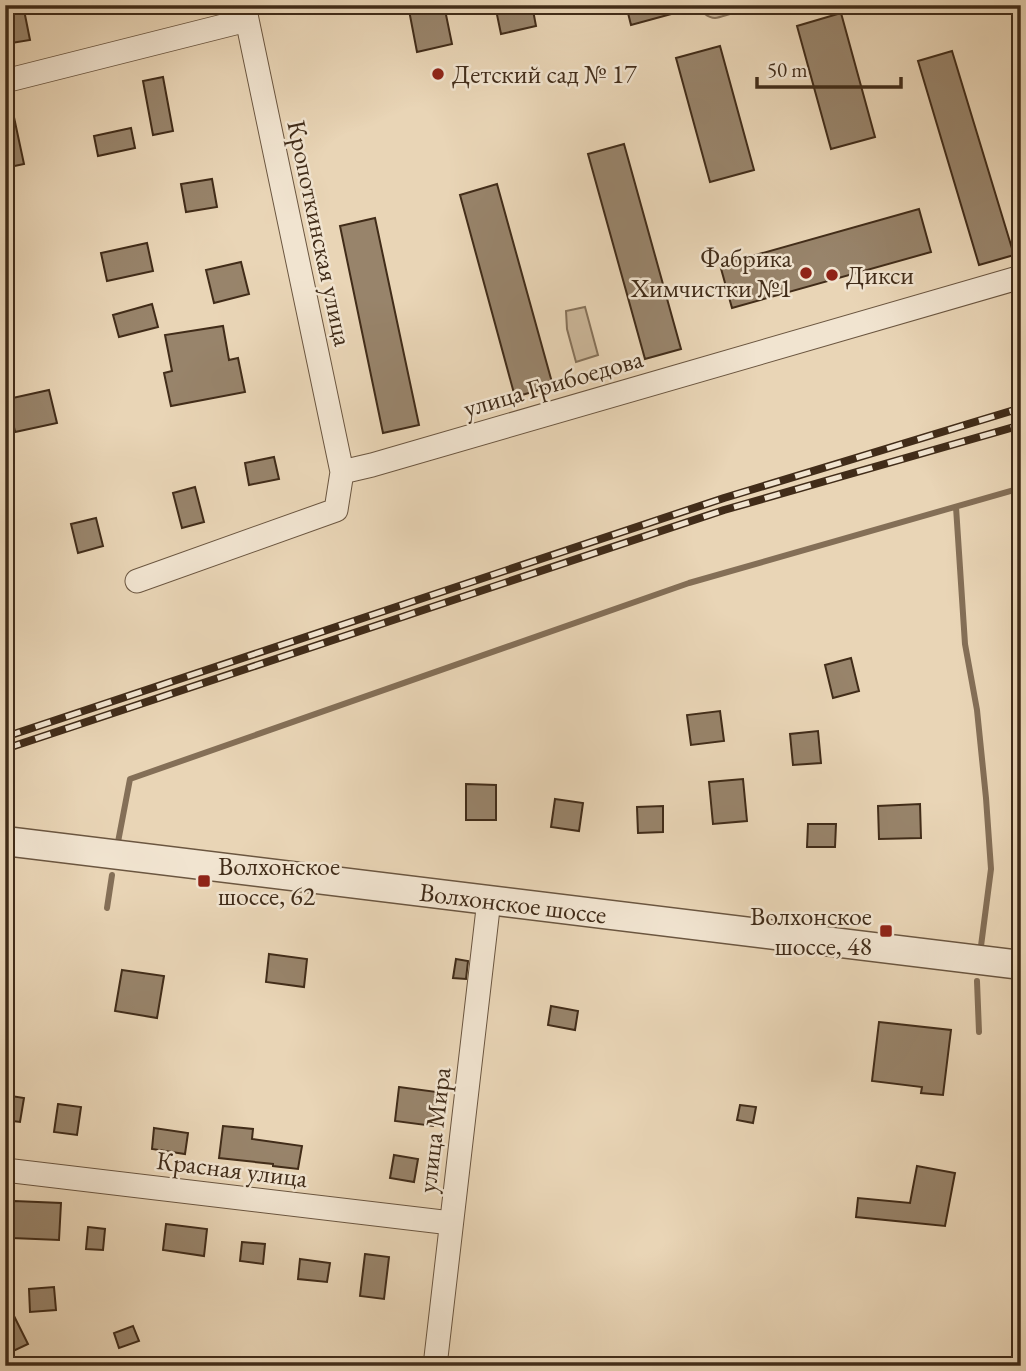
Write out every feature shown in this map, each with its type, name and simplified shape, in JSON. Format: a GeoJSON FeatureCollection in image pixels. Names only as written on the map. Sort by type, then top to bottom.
{"type":"FeatureCollection","features":[{"type":"Feature","properties":{"kind":"street"},"geometry":{"type":"LineString","coordinates":[[5,81],[245,13]]}},
{"type":"Feature","properties":{"kind":"street","name":"Кропоткинская улица"},"geometry":{"type":"LineString","coordinates":[[245,13],[342,472]]}},
{"type":"Feature","properties":{"kind":"street","name":"улица Грибоедова"},"geometry":{"type":"LineString","coordinates":[[342,472],[1021,277]]}},
{"type":"Feature","properties":{"kind":"street"},"geometry":{"type":"LineString","coordinates":[[136,581],[336,510],[342,472]]}},
{"type":"Feature","properties":{"kind":"street","name":"Волхонское шоссе"},"geometry":{"type":"LineString","coordinates":[[5,841],[1021,965]]}},
{"type":"Feature","properties":{"kind":"street","name":"улица Мира"},"geometry":{"type":"LineString","coordinates":[[435,1366],[489,900]]}},
{"type":"Feature","properties":{"kind":"street","name":"Красная улица"},"geometry":{"type":"LineString","coordinates":[[5,1170],[451,1223]]}},
{"type":"Feature","properties":{"kind":"shaded area"},"geometry":{"type":"Polygon","coordinates":[[[697,5],[755,5],[715,18],[704,14],[697,5]]]}},
{"type":"Feature","properties":{"kind":"shaded area"},"geometry":{"type":"Polygon","coordinates":[[[585,307],[598,355],[576,362],[567,329],[566,311],[585,307]]]}},
{"type":"Feature","properties":{"kind":"building"},"geometry":{"type":"Polygon","coordinates":[[[23,5],[30,40],[5,44],[5,9],[23,5]]]}},
{"type":"Feature","properties":{"kind":"building"},"geometry":{"type":"Polygon","coordinates":[[[408,5],[444,5],[452,44],[417,52],[408,5]]]}},
{"type":"Feature","properties":{"kind":"building"},"geometry":{"type":"Polygon","coordinates":[[[495,5],[532,5],[536,26],[501,34],[495,5]]]}},
{"type":"Feature","properties":{"kind":"building"},"geometry":{"type":"Polygon","coordinates":[[[626,5],[685,5],[686,10],[631,25],[626,5]]]}},
{"type":"Feature","properties":{"kind":"building"},"geometry":{"type":"Polygon","coordinates":[[[841,13],[875,137],[831,149],[797,26],[841,13]]]}},
{"type":"Feature","properties":{"kind":"building"},"geometry":{"type":"Polygon","coordinates":[[[720,46],[754,170],[710,182],[676,58],[720,46]]]}},
{"type":"Feature","properties":{"kind":"building"},"geometry":{"type":"Polygon","coordinates":[[[952,51],[1014,255],[979,265],[918,61],[952,51]]]}},
{"type":"Feature","properties":{"kind":"building"},"geometry":{"type":"Polygon","coordinates":[[[163,77],[173,131],[153,135],[143,81],[163,77]]]}},
{"type":"Feature","properties":{"kind":"building"},"geometry":{"type":"Polygon","coordinates":[[[12,108],[24,164],[5,168],[5,109],[12,108]]]}},
{"type":"Feature","properties":{"kind":"building"},"geometry":{"type":"Polygon","coordinates":[[[131,128],[135,148],[98,156],[94,136],[131,128]]]}},
{"type":"Feature","properties":{"kind":"building"},"geometry":{"type":"Polygon","coordinates":[[[624,144],[681,349],[645,359],[588,154],[624,144]]]}},
{"type":"Feature","properties":{"kind":"building"},"geometry":{"type":"Polygon","coordinates":[[[212,179],[217,207],[186,212],[181,184],[212,179]]]}},
{"type":"Feature","properties":{"kind":"building"},"geometry":{"type":"Polygon","coordinates":[[[497,184],[553,386],[515,397],[460,195],[497,184]]]}},
{"type":"Feature","properties":{"kind":"building"},"geometry":{"type":"Polygon","coordinates":[[[919,209],[931,252],[732,308],[720,265],[919,209]]]}},
{"type":"Feature","properties":{"kind":"building"},"geometry":{"type":"Polygon","coordinates":[[[375,218],[419,425],[383,433],[340,226],[375,218]]]}},
{"type":"Feature","properties":{"kind":"building"},"geometry":{"type":"Polygon","coordinates":[[[147,243],[153,271],[107,281],[101,253],[147,243]]]}},
{"type":"Feature","properties":{"kind":"building"},"geometry":{"type":"Polygon","coordinates":[[[241,262],[249,294],[214,303],[206,270],[241,262]]]}},
{"type":"Feature","properties":{"kind":"building"},"geometry":{"type":"Polygon","coordinates":[[[152,304],[158,327],[119,337],[113,315],[152,304]]]}},
{"type":"Feature","properties":{"kind":"building"},"geometry":{"type":"Polygon","coordinates":[[[223,326],[229,360],[238,358],[245,392],[171,406],[164,373],[172,371],[165,335],[223,326]]]}},
{"type":"Feature","properties":{"kind":"building"},"geometry":{"type":"Polygon","coordinates":[[[49,390],[57,423],[15,432],[8,399],[49,390]]]}},
{"type":"Feature","properties":{"kind":"building"},"geometry":{"type":"Polygon","coordinates":[[[274,457],[279,479],[249,485],[245,463],[274,457]]]}},
{"type":"Feature","properties":{"kind":"building"},"geometry":{"type":"Polygon","coordinates":[[[195,487],[204,522],[182,528],[173,493],[195,487]]]}},
{"type":"Feature","properties":{"kind":"building"},"geometry":{"type":"Polygon","coordinates":[[[96,518],[103,546],[78,553],[71,524],[96,518]]]}},
{"type":"Feature","properties":{"kind":"building"},"geometry":{"type":"Polygon","coordinates":[[[851,658],[859,691],[833,698],[825,665],[851,658]]]}},
{"type":"Feature","properties":{"kind":"building"},"geometry":{"type":"Polygon","coordinates":[[[720,711],[724,741],[691,745],[687,715],[720,711]]]}},
{"type":"Feature","properties":{"kind":"building"},"geometry":{"type":"Polygon","coordinates":[[[818,731],[821,763],[793,765],[790,734],[818,731]]]}},
{"type":"Feature","properties":{"kind":"building"},"geometry":{"type":"Polygon","coordinates":[[[743,779],[747,821],[713,824],[709,782],[743,779]]]}},
{"type":"Feature","properties":{"kind":"building"},"geometry":{"type":"Polygon","coordinates":[[[466,784],[496,785],[496,820],[466,820],[466,784]]]}},
{"type":"Feature","properties":{"kind":"building"},"geometry":{"type":"Polygon","coordinates":[[[555,799],[583,803],[579,831],[551,827],[555,799]]]}},
{"type":"Feature","properties":{"kind":"building"},"geometry":{"type":"Polygon","coordinates":[[[920,804],[921,838],[879,839],[878,806],[920,804]]]}},
{"type":"Feature","properties":{"kind":"building"},"geometry":{"type":"Polygon","coordinates":[[[663,806],[663,832],[638,833],[637,807],[663,806]]]}},
{"type":"Feature","properties":{"kind":"building"},"geometry":{"type":"Polygon","coordinates":[[[808,824],[836,824],[835,847],[807,847],[808,824]]]}},
{"type":"Feature","properties":{"kind":"building"},"geometry":{"type":"Polygon","coordinates":[[[269,954],[307,959],[304,987],[266,982],[269,954]]]}},
{"type":"Feature","properties":{"kind":"building"},"geometry":{"type":"Polygon","coordinates":[[[456,959],[468,961],[466,979],[453,978],[456,959]]]}},
{"type":"Feature","properties":{"kind":"building"},"geometry":{"type":"Polygon","coordinates":[[[122,970],[164,976],[157,1018],[115,1011],[122,970]]]}},
{"type":"Feature","properties":{"kind":"building"},"geometry":{"type":"Polygon","coordinates":[[[551,1006],[578,1011],[575,1030],[548,1025],[551,1006]]]}},
{"type":"Feature","properties":{"kind":"building"},"geometry":{"type":"Polygon","coordinates":[[[879,1022],[951,1030],[943,1095],[921,1093],[922,1087],[872,1081],[879,1022]]]}},
{"type":"Feature","properties":{"kind":"building"},"geometry":{"type":"Polygon","coordinates":[[[399,1087],[437,1092],[433,1126],[395,1121],[399,1087]]]}},
{"type":"Feature","properties":{"kind":"building"},"geometry":{"type":"Polygon","coordinates":[[[5,1095],[24,1098],[20,1122],[5,1120],[5,1095]]]}},
{"type":"Feature","properties":{"kind":"building"},"geometry":{"type":"Polygon","coordinates":[[[58,1104],[81,1107],[77,1135],[54,1132],[58,1104]]]}},
{"type":"Feature","properties":{"kind":"building"},"geometry":{"type":"Polygon","coordinates":[[[740,1105],[756,1107],[753,1123],[737,1120],[740,1105]]]}},
{"type":"Feature","properties":{"kind":"building"},"geometry":{"type":"Polygon","coordinates":[[[223,1126],[253,1129],[252,1139],[302,1146],[298,1169],[219,1158],[223,1126]]]}},
{"type":"Feature","properties":{"kind":"building"},"geometry":{"type":"Polygon","coordinates":[[[154,1128],[188,1133],[185,1154],[152,1149],[154,1128]]]}},
{"type":"Feature","properties":{"kind":"building"},"geometry":{"type":"Polygon","coordinates":[[[394,1155],[418,1159],[414,1182],[390,1178],[394,1155]]]}},
{"type":"Feature","properties":{"kind":"building"},"geometry":{"type":"Polygon","coordinates":[[[917,1166],[955,1173],[945,1226],[856,1217],[858,1198],[910,1203],[917,1166]]]}},
{"type":"Feature","properties":{"kind":"building"},"geometry":{"type":"Polygon","coordinates":[[[14,1201],[61,1203],[59,1240],[12,1238],[14,1201]]]}},
{"type":"Feature","properties":{"kind":"building"},"geometry":{"type":"Polygon","coordinates":[[[166,1224],[207,1229],[204,1256],[163,1250],[166,1224]]]}},
{"type":"Feature","properties":{"kind":"building"},"geometry":{"type":"Polygon","coordinates":[[[88,1227],[105,1229],[103,1250],[86,1249],[88,1227]]]}},
{"type":"Feature","properties":{"kind":"building"},"geometry":{"type":"Polygon","coordinates":[[[242,1242],[265,1244],[263,1264],[240,1261],[242,1242]]]}},
{"type":"Feature","properties":{"kind":"building"},"geometry":{"type":"Polygon","coordinates":[[[365,1254],[389,1257],[384,1299],[360,1296],[365,1254]]]}},
{"type":"Feature","properties":{"kind":"building"},"geometry":{"type":"Polygon","coordinates":[[[300,1259],[330,1263],[327,1282],[298,1279],[300,1259]]]}},
{"type":"Feature","properties":{"kind":"building"},"geometry":{"type":"Polygon","coordinates":[[[54,1287],[56,1310],[30,1312],[29,1289],[54,1287]]]}},
{"type":"Feature","properties":{"kind":"building"},"geometry":{"type":"Polygon","coordinates":[[[5,1298],[28,1344],[9,1353],[5,1345],[5,1298]]]}},
{"type":"Feature","properties":{"kind":"building"},"geometry":{"type":"Polygon","coordinates":[[[133,1326],[139,1341],[119,1348],[114,1333],[133,1326]]]}},
{"type":"Feature","properties":{"kind":"waterway"},"geometry":{"type":"LineString","coordinates":[[118,842],[130,779],[689,583],[1021,488]]}},
{"type":"Feature","properties":{"kind":"waterway"},"geometry":{"type":"LineString","coordinates":[[956,507],[965,644],[977,710],[991,869],[981,946]]}},
{"type":"Feature","properties":{"kind":"waterway"},"geometry":{"type":"LineString","coordinates":[[107,908],[112,875]]}},
{"type":"Feature","properties":{"kind":"waterway"},"geometry":{"type":"LineString","coordinates":[[977,981],[979,1032]]}},
{"type":"Feature","properties":{"kind":"railway"},"geometry":{"type":"LineString","coordinates":[[5,737],[724,498],[1021,408]]}},
{"type":"Feature","properties":{"kind":"railway"},"geometry":{"type":"LineString","coordinates":[[5,749],[724,510],[1021,425]]}},
{"type":"Feature","properties":{"kind":"place","name":"Детский сад № 17"},"geometry":{"type":"Point","coordinates":[438,74]}},
{"type":"Feature","properties":{"kind":"place","name":"Фабрика Химчистки №1"},"geometry":{"type":"Point","coordinates":[806,273]}},
{"type":"Feature","properties":{"kind":"place","name":"Дикси"},"geometry":{"type":"Point","coordinates":[832,275]}},
{"type":"Feature","properties":{"kind":"place","name":"Волхонское шоссе, 62"},"geometry":{"type":"Point","coordinates":[204,881]}},
{"type":"Feature","properties":{"kind":"place","name":"Волхонское шоссе, 48"},"geometry":{"type":"Point","coordinates":[886,931]}}]}
